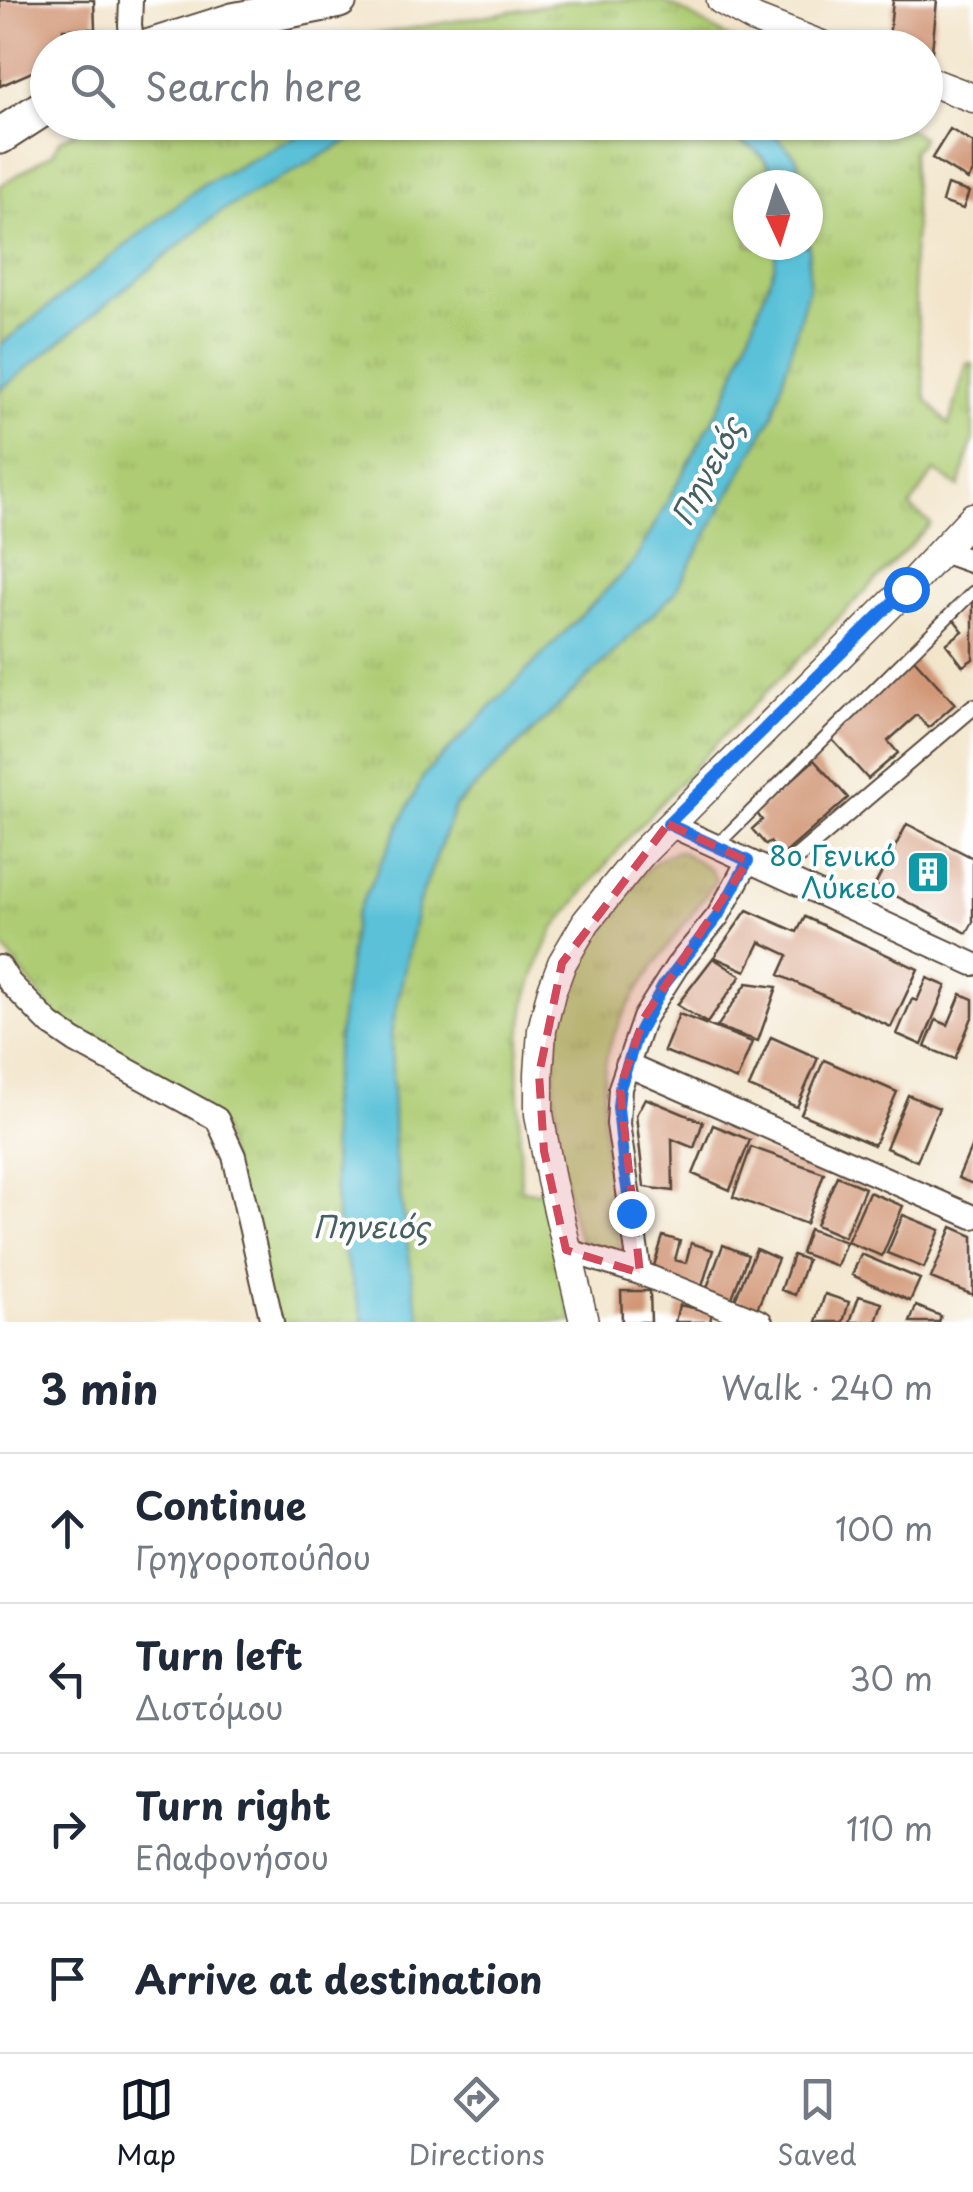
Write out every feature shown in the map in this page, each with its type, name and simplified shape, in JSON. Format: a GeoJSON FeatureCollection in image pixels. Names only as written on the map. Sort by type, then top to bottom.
{"type":"FeatureCollection","features":[{"type":"Feature","properties":{"kind":"main road"},"geometry":{"type":"LineString","coordinates":[[196,30],[234,16],[339,0]]}},
{"type":"Feature","properties":{"kind":"main road"},"geometry":{"type":"LineString","coordinates":[[0,136],[30,117]]}},
{"type":"Feature","properties":{"kind":"street"},"geometry":{"type":"LineString","coordinates":[[131,30],[132,0]]}},
{"type":"Feature","properties":{"kind":"street"},"geometry":{"type":"LineString","coordinates":[[721,0],[782,30]]}},
{"type":"Feature","properties":{"kind":"street"},"geometry":{"type":"LineString","coordinates":[[943,87],[973,98]]}},
{"type":"Feature","properties":{"kind":"street"},"geometry":{"type":"LineString","coordinates":[[584,1322],[539,1114],[540,1046],[562,963],[586,922],[668,824],[973,517]]}},
{"type":"Feature","properties":{"kind":"street"},"geometry":{"type":"LineString","coordinates":[[942,551],[973,562]]}},
{"type":"Feature","properties":{"kind":"street"},"geometry":{"type":"LineString","coordinates":[[778,874],[973,707]]}},
{"type":"Feature","properties":{"kind":"street"},"geometry":{"type":"LineString","coordinates":[[668,824],[973,964]]}},
{"type":"Feature","properties":{"kind":"street"},"geometry":{"type":"LineString","coordinates":[[640,1273],[618,1124],[620,1088],[644,1018],[663,986],[718,916],[748,861]]}},
{"type":"Feature","properties":{"kind":"street"},"geometry":{"type":"LineString","coordinates":[[0,967],[10,983],[50,1024],[218,1120],[234,1156],[272,1322]]}},
{"type":"Feature","properties":{"kind":"street"},"geometry":{"type":"LineString","coordinates":[[628,1065],[973,1217]]}},
{"type":"Feature","properties":{"kind":"street"},"geometry":{"type":"LineString","coordinates":[[566,1250],[640,1273],[761,1322]]}},
{"type":"Feature","properties":{"kind":"lane"},"geometry":{"type":"LineString","coordinates":[[716,846],[973,592]]}},
{"type":"Feature","properties":{"kind":"highlighted area"},"geometry":{"type":"Polygon","coordinates":[[[668,824],[748,861],[644,1018],[620,1088],[640,1273],[566,1250],[544,1151],[539,1074],[562,963],[668,824]]]}},
{"type":"Feature","properties":{"kind":"green space"},"geometry":{"type":"Polygon","coordinates":[[[574,0],[659,0],[715,30],[402,30],[574,0]]]}},
{"type":"Feature","properties":{"kind":"green space"},"geometry":{"type":"Polygon","coordinates":[[[290,140],[202,185],[0,345],[0,186],[54,152],[59,141],[290,140]]]}},
{"type":"Feature","properties":{"kind":"green space"},"geometry":{"type":"Polygon","coordinates":[[[350,140],[733,140],[754,149],[770,167],[770,170],[733,170],[733,260],[775,260],[728,392],[634,562],[424,775],[356,916],[329,1105],[338,1231],[364,1322],[273,1322],[220,1125],[68,1033],[0,943],[0,390],[220,212],[350,140]]]}},
{"type":"Feature","properties":{"kind":"green space"},"geometry":{"type":"Polygon","coordinates":[[[780,140],[921,140],[912,151],[912,269],[926,399],[949,425],[967,363],[973,364],[973,440],[959,487],[934,471],[910,507],[931,524],[628,838],[554,929],[540,959],[527,997],[518,1054],[521,1190],[542,1190],[573,1322],[422,1322],[394,1153],[391,1033],[418,905],[455,807],[674,594],[809,285],[809,260],[823,260],[823,170],[799,170],[796,157],[780,140]]]}},
{"type":"Feature","properties":{"kind":"green space"},"geometry":{"type":"Polygon","coordinates":[[[680,851],[710,869],[716,880],[639,988],[607,1056],[604,1134],[622,1254],[605,1253],[580,1239],[569,1202],[555,1104],[559,1028],[575,977],[606,924],[648,869],[663,857],[680,851]]]}},
{"type":"Feature","properties":{"kind":"water"},"geometry":{"type":"Polygon","coordinates":[[[290,140],[350,140],[220,212],[0,390],[0,345],[202,185],[290,140]]]}},
{"type":"Feature","properties":{"kind":"water"},"geometry":{"type":"Polygon","coordinates":[[[738,140],[780,140],[796,157],[799,170],[770,170],[763,157],[738,140]]]}},
{"type":"Feature","properties":{"kind":"water","name":"Πηνειός"},"geometry":{"type":"Polygon","coordinates":[[[775,260],[809,260],[809,285],[773,415],[674,594],[455,806],[418,905],[391,1033],[394,1153],[422,1322],[364,1322],[338,1231],[329,1105],[355,916],[424,775],[634,562],[728,392],[775,260]]]}},
{"type":"Feature","properties":{"kind":"building"},"geometry":{"type":"Polygon","coordinates":[[[0,0],[94,0],[95,29],[30,30],[30,73],[0,86],[0,0]]]}},
{"type":"Feature","properties":{"kind":"building"},"geometry":{"type":"Polygon","coordinates":[[[893,0],[937,0],[934,30],[890,30],[893,0]]]}},
{"type":"Feature","properties":{"kind":"building"},"geometry":{"type":"Polygon","coordinates":[[[950,129],[973,143],[973,172],[968,180],[932,158],[950,129]]]}},
{"type":"Feature","properties":{"kind":"building"},"geometry":{"type":"Polygon","coordinates":[[[947,185],[969,192],[963,209],[942,202],[947,185]]]}},
{"type":"Feature","properties":{"kind":"building"},"geometry":{"type":"Polygon","coordinates":[[[973,601],[973,659],[963,666],[946,644],[963,631],[952,617],[973,601]]]}},
{"type":"Feature","properties":{"kind":"building"},"geometry":{"type":"Polygon","coordinates":[[[914,659],[955,704],[928,728],[917,715],[888,741],[898,753],[868,779],[830,737],[914,659]]]}},
{"type":"Feature","properties":{"kind":"building"},"geometry":{"type":"Polygon","coordinates":[[[814,760],[848,798],[782,856],[752,829],[762,820],[756,812],[814,760]]]}},
{"type":"Feature","properties":{"kind":"building","name":"8ο Γενικό Λύκειο"},"geometry":{"type":"Polygon","coordinates":[[[907,824],[973,858],[973,922],[967,933],[875,885],[907,824]]]}},
{"type":"Feature","properties":{"kind":"building"},"geometry":{"type":"Polygon","coordinates":[[[747,910],[797,932],[805,917],[918,969],[891,1027],[779,975],[788,955],[760,942],[746,971],[714,957],[747,910]]]}},
{"type":"Feature","properties":{"kind":"building"},"geometry":{"type":"Polygon","coordinates":[[[713,958],[741,976],[707,1023],[677,1005],[713,958]]]}},
{"type":"Feature","properties":{"kind":"building"},"geometry":{"type":"Polygon","coordinates":[[[927,978],[946,986],[922,1045],[897,1034],[912,999],[917,1001],[927,978]]]}},
{"type":"Feature","properties":{"kind":"building"},"geometry":{"type":"Polygon","coordinates":[[[747,983],[777,987],[758,1041],[717,1027],[747,983]]]}},
{"type":"Feature","properties":{"kind":"building"},"geometry":{"type":"Polygon","coordinates":[[[961,994],[973,999],[973,1015],[955,1059],[925,1047],[936,1020],[948,1025],[961,994]]]}},
{"type":"Feature","properties":{"kind":"building"},"geometry":{"type":"Polygon","coordinates":[[[679,1014],[752,1042],[737,1080],[664,1051],[679,1014]]]}},
{"type":"Feature","properties":{"kind":"building"},"geometry":{"type":"Polygon","coordinates":[[[771,1037],[818,1058],[797,1107],[749,1087],[771,1037]]]}},
{"type":"Feature","properties":{"kind":"building"},"geometry":{"type":"Polygon","coordinates":[[[824,1060],[897,1092],[874,1145],[801,1114],[824,1060]]]}},
{"type":"Feature","properties":{"kind":"building"},"geometry":{"type":"Polygon","coordinates":[[[908,1095],[939,1108],[917,1161],[886,1148],[908,1095]]]}},
{"type":"Feature","properties":{"kind":"building"},"geometry":{"type":"Polygon","coordinates":[[[645,1098],[703,1122],[694,1148],[672,1139],[673,1191],[644,1187],[636,1115],[645,1098]]]}},
{"type":"Feature","properties":{"kind":"building"},"geometry":{"type":"Polygon","coordinates":[[[713,1125],[750,1140],[730,1190],[693,1174],[713,1125]]]}},
{"type":"Feature","properties":{"kind":"building"},"geometry":{"type":"Polygon","coordinates":[[[973,1143],[973,1184],[958,1178],[973,1143]]]}},
{"type":"Feature","properties":{"kind":"building"},"geometry":{"type":"Polygon","coordinates":[[[751,1147],[824,1173],[806,1224],[733,1197],[751,1147]]]}},
{"type":"Feature","properties":{"kind":"building"},"geometry":{"type":"Polygon","coordinates":[[[837,1176],[865,1188],[844,1237],[816,1225],[837,1176]]]}},
{"type":"Feature","properties":{"kind":"building"},"geometry":{"type":"Polygon","coordinates":[[[869,1192],[903,1206],[882,1256],[847,1242],[869,1192]]]}},
{"type":"Feature","properties":{"kind":"building"},"geometry":{"type":"Polygon","coordinates":[[[903,1215],[940,1230],[924,1268],[887,1253],[903,1215]]]}},
{"type":"Feature","properties":{"kind":"building"},"geometry":{"type":"Polygon","coordinates":[[[952,1227],[973,1236],[973,1295],[931,1278],[952,1227]]]}},
{"type":"Feature","properties":{"kind":"building"},"geometry":{"type":"Polygon","coordinates":[[[809,1229],[846,1242],[837,1266],[801,1253],[809,1229]]]}},
{"type":"Feature","properties":{"kind":"building"},"geometry":{"type":"Polygon","coordinates":[[[663,1236],[680,1241],[675,1260],[686,1263],[691,1243],[713,1250],[701,1290],[651,1276],[663,1236]]]}},
{"type":"Feature","properties":{"kind":"building"},"geometry":{"type":"Polygon","coordinates":[[[723,1245],[748,1255],[730,1303],[705,1293],[723,1245]]]}},
{"type":"Feature","properties":{"kind":"building"},"geometry":{"type":"Polygon","coordinates":[[[756,1249],[778,1259],[757,1309],[735,1299],[756,1249]]]}},
{"type":"Feature","properties":{"kind":"building"},"geometry":{"type":"Polygon","coordinates":[[[861,1254],[920,1279],[910,1301],[852,1275],[861,1254]]]}},
{"type":"Feature","properties":{"kind":"building"},"geometry":{"type":"Polygon","coordinates":[[[793,1255],[807,1260],[795,1295],[781,1290],[793,1255]]]}},
{"type":"Feature","properties":{"kind":"building"},"geometry":{"type":"Polygon","coordinates":[[[621,1291],[650,1291],[651,1322],[622,1322],[621,1291]]]}},
{"type":"Feature","properties":{"kind":"building"},"geometry":{"type":"Polygon","coordinates":[[[825,1294],[849,1302],[843,1322],[816,1322],[825,1294]]]}},
{"type":"Feature","properties":{"kind":"building"},"geometry":{"type":"Polygon","coordinates":[[[859,1296],[882,1303],[876,1322],[850,1322],[859,1296]]]}},
{"type":"Feature","properties":{"kind":"building"},"geometry":{"type":"Polygon","coordinates":[[[679,1305],[712,1312],[710,1322],[675,1322],[679,1305]]]}},
{"type":"Feature","properties":{"kind":"building"},"geometry":{"type":"Polygon","coordinates":[[[916,1306],[941,1316],[939,1322],[910,1322],[916,1306]]]}},
{"type":"Feature","properties":{"kind":"place","name":"8ο Γενικό Λύκειο"},"geometry":{"type":"Point","coordinates":[928,872]}},
{"type":"Feature","properties":{"kind":"route"},"geometry":{"type":"LineString","coordinates":[[631,1213],[618,1107],[636,1038],[663,986],[718,916],[748,861],[668,824],[906,589]]}}]}
